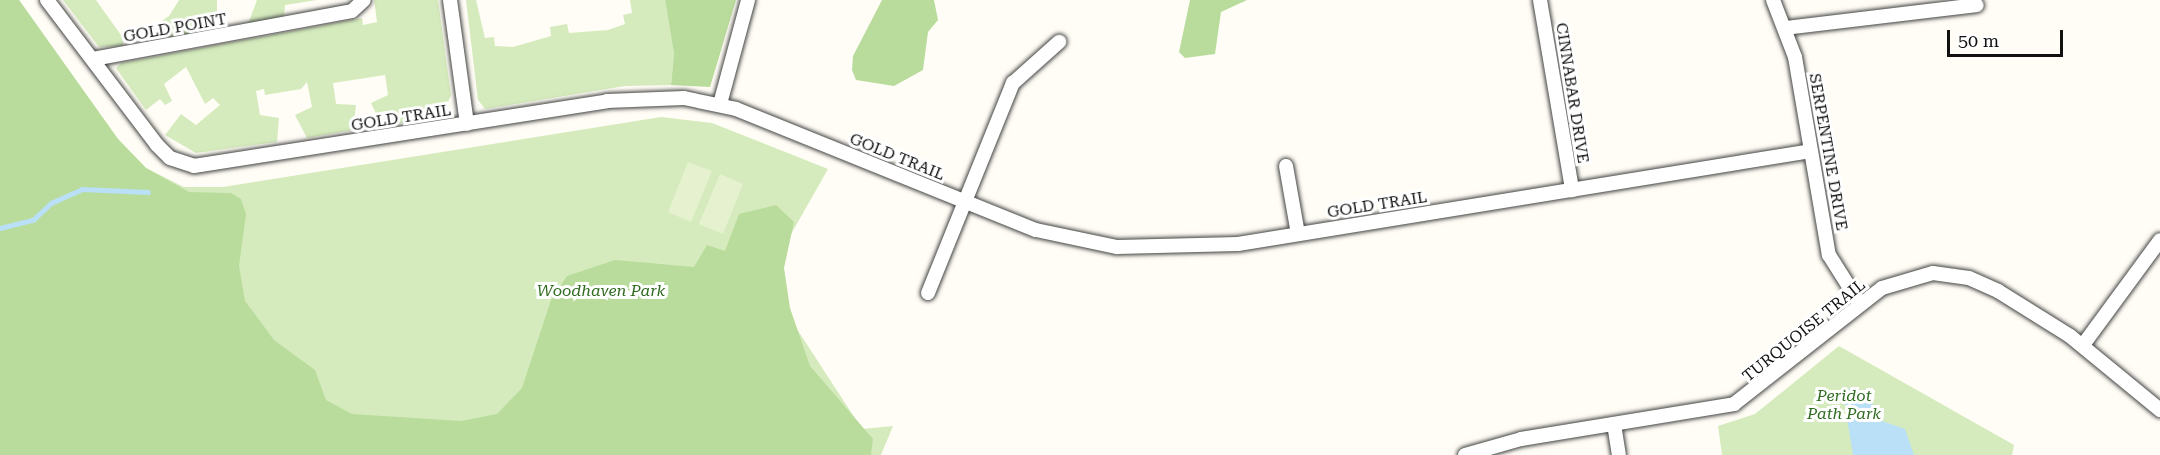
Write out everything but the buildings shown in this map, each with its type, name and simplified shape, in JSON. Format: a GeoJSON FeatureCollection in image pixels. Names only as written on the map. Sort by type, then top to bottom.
{"type":"FeatureCollection","features":[{"type":"Feature","properties":{"kind":"street","name":"GOLD TRAIL"},"geometry":{"type":"LineString","coordinates":[[48,0],[163,151],[194,165],[641,98],[720,104],[1055,236],[1117,248],[1184,249],[1298,234],[1811,151]]}},
{"type":"Feature","properties":{"kind":"street","name":"GOLD POINT"},"geometry":{"type":"LineString","coordinates":[[93,59],[352,11],[364,0]]}},
{"type":"Feature","properties":{"kind":"street"},"geometry":{"type":"LineString","coordinates":[[450,0],[467,124]]}},
{"type":"Feature","properties":{"kind":"street"},"geometry":{"type":"LineString","coordinates":[[720,104],[748,0]]}},
{"type":"Feature","properties":{"kind":"street","name":"CINNABAR DRIVE"},"geometry":{"type":"LineString","coordinates":[[1540,0],[1572,190]]}},
{"type":"Feature","properties":{"kind":"street","name":"SERPENTINE DRIVE"},"geometry":{"type":"LineString","coordinates":[[1773,0],[1785,28],[1811,151],[1829,255],[1860,304]]}},
{"type":"Feature","properties":{"kind":"street"},"geometry":{"type":"LineString","coordinates":[[1785,28],[1977,5]]}},
{"type":"Feature","properties":{"kind":"street"},"geometry":{"type":"LineString","coordinates":[[928,293],[1013,83],[1059,42]]}},
{"type":"Feature","properties":{"kind":"street"},"geometry":{"type":"LineString","coordinates":[[1286,166],[1298,234]]}},
{"type":"Feature","properties":{"kind":"street"},"geometry":{"type":"LineString","coordinates":[[2083,345],[2160,240]]}},
{"type":"Feature","properties":{"kind":"street","name":"TURQUOISE TRAIL"},"geometry":{"type":"LineString","coordinates":[[1465,455],[1745,400],[1860,304],[1906,278],[1956,275],[1998,291],[2083,345],[2160,411]]}},
{"type":"Feature","properties":{"kind":"street"},"geometry":{"type":"LineString","coordinates":[[1614,424],[1618,455]]}},
{"type":"Feature","properties":{"kind":"green space","name":"Woodhaven Park"},"geometry":{"type":"Polygon","coordinates":[[[0,0],[19,0],[118,139],[146,168],[184,187],[223,187],[661,117],[712,123],[828,169],[765,280],[862,429],[893,426],[881,455],[159,455],[0,0]]]}},
{"type":"Feature","properties":{"kind":"green space"},"geometry":{"type":"Polygon","coordinates":[[[0,0],[19,0],[118,139],[146,168],[189,192],[231,193],[241,199],[246,214],[239,266],[245,301],[274,340],[315,370],[326,400],[352,414],[461,421],[497,414],[522,388],[551,300],[567,276],[615,260],[694,267],[707,245],[725,251],[739,214],[776,205],[794,222],[784,268],[790,308],[810,366],[873,439],[871,455],[0,455],[0,0]]]}},
{"type":"Feature","properties":{"kind":"green space"},"geometry":{"type":"Polygon","coordinates":[[[63,0],[96,0],[123,38],[123,46],[99,47],[63,0]]]}},
{"type":"Feature","properties":{"kind":"green space"},"geometry":{"type":"Polygon","coordinates":[[[179,0],[217,0],[217,18],[200,20],[193,37],[145,40],[146,32],[169,16],[179,0]]]}},
{"type":"Feature","properties":{"kind":"green space"},"geometry":{"type":"Polygon","coordinates":[[[257,0],[317,0],[285,5],[284,16],[248,24],[257,0]]]}},
{"type":"Feature","properties":{"kind":"green space"},"geometry":{"type":"Polygon","coordinates":[[[374,0],[438,0],[451,95],[442,116],[382,126],[371,103],[388,95],[385,75],[333,83],[336,104],[356,105],[353,130],[307,138],[295,115],[312,107],[307,82],[301,89],[265,95],[264,89],[256,91],[260,115],[279,118],[277,142],[196,153],[165,135],[181,114],[196,125],[220,105],[213,98],[205,104],[186,67],[164,84],[172,101],[165,105],[160,99],[146,110],[116,68],[121,63],[362,18],[363,25],[377,22],[374,0]]]}},
{"type":"Feature","properties":{"kind":"green space"},"geometry":{"type":"Polygon","coordinates":[[[466,0],[476,0],[485,38],[494,37],[495,46],[513,47],[551,36],[550,27],[567,24],[569,33],[608,30],[625,24],[623,15],[632,13],[630,0],[665,0],[674,54],[671,85],[625,86],[485,109],[478,100],[466,0]]]}},
{"type":"Feature","properties":{"kind":"green space"},"geometry":{"type":"Polygon","coordinates":[[[665,0],[736,0],[710,87],[671,85],[674,54],[665,0]]]}},
{"type":"Feature","properties":{"kind":"green space"},"geometry":{"type":"Polygon","coordinates":[[[882,0],[934,0],[938,20],[928,32],[923,70],[894,86],[856,80],[852,70],[853,56],[882,0]]]}},
{"type":"Feature","properties":{"kind":"green space"},"geometry":{"type":"Polygon","coordinates":[[[1190,0],[1247,0],[1221,12],[1215,54],[1185,58],[1179,52],[1190,0]]]}},
{"type":"Feature","properties":{"kind":"green space"},"geometry":{"type":"Polygon","coordinates":[[[688,162],[712,171],[691,222],[668,212],[688,162]]]}},
{"type":"Feature","properties":{"kind":"green space"},"geometry":{"type":"Polygon","coordinates":[[[720,174],[743,184],[723,234],[699,224],[720,174]]]}},
{"type":"Feature","properties":{"kind":"green space","name":"Peridot Path Park"},"geometry":{"type":"Polygon","coordinates":[[[1839,346],[2014,445],[2012,455],[1722,455],[1718,426],[1755,414],[1839,346]]]}},
{"type":"Feature","properties":{"kind":"water"},"geometry":{"type":"Polygon","coordinates":[[[1850,387],[1868,393],[1879,420],[1905,429],[1914,455],[1853,455],[1844,400],[1850,387]]]}},
{"type":"Feature","properties":{"kind":"waterway"},"geometry":{"type":"LineString","coordinates":[[0,228],[33,220],[51,203],[82,189],[148,192]]}}]}
